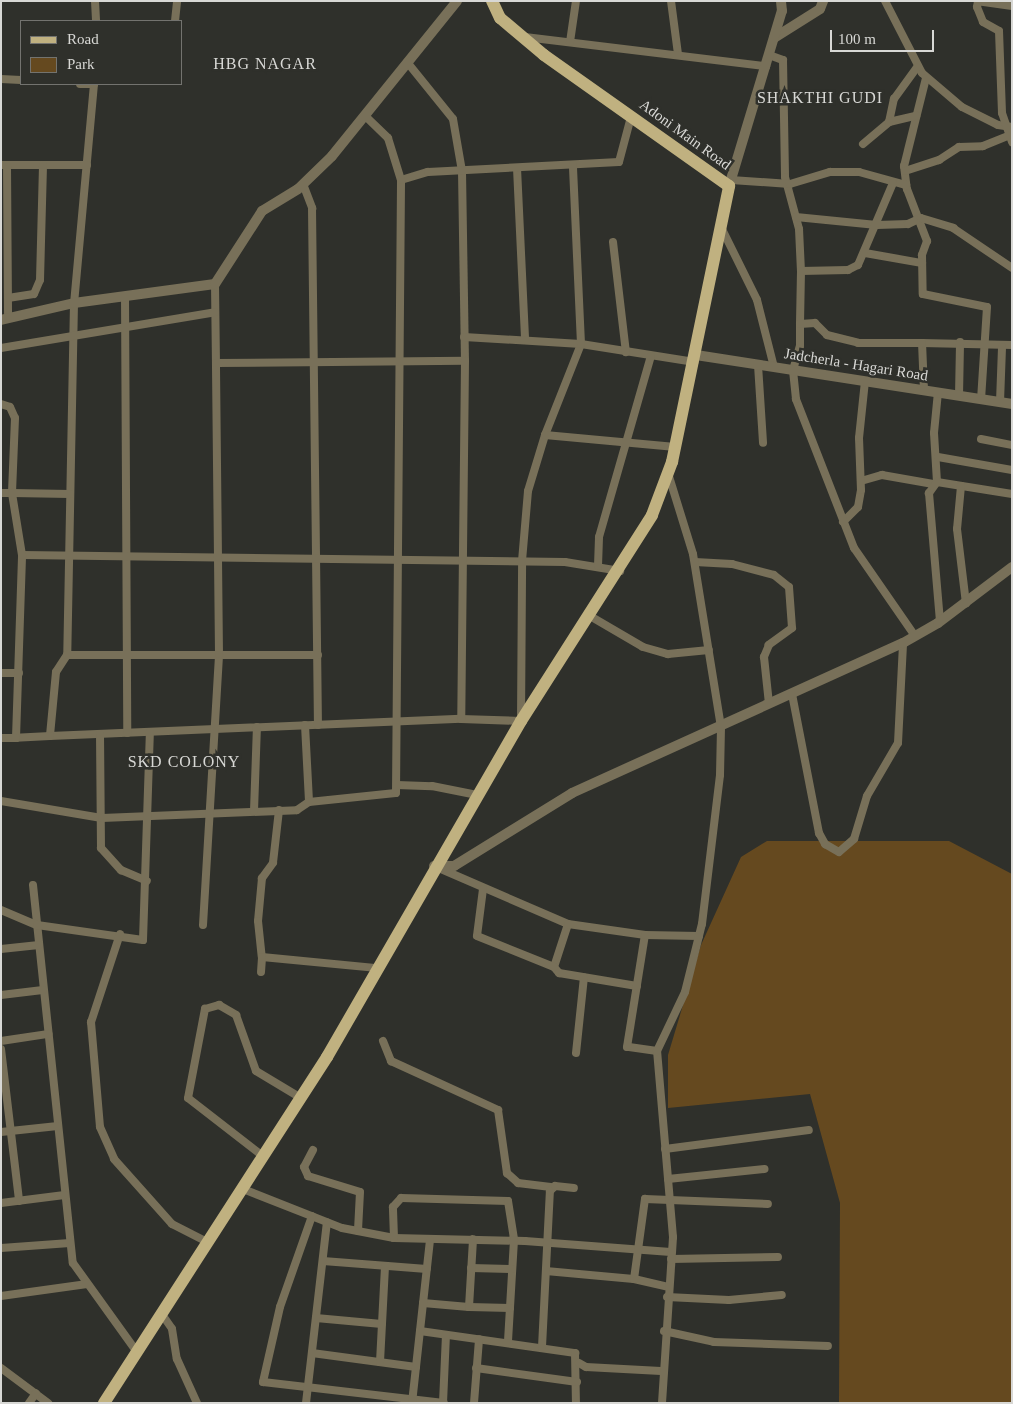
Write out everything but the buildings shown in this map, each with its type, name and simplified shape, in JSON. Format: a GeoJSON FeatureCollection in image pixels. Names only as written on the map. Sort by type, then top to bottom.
{"type":"FeatureCollection","features":[{"type":"Feature","properties":{"kind":"main road","name":"Adoni Main Road"},"geometry":{"type":"LineString","coordinates":[[104,1403],[301,1098],[434,866],[521,721],[620,571],[652,515],[676,448],[729,183],[631,117],[521,36],[500,18],[492,1]]}},
{"type":"Feature","properties":{"kind":"street"},"geometry":{"type":"LineString","coordinates":[[95,1],[96,20]]}},
{"type":"Feature","properties":{"kind":"street"},"geometry":{"type":"LineString","coordinates":[[175,20],[177,1]]}},
{"type":"Feature","properties":{"kind":"street"},"geometry":{"type":"LineString","coordinates":[[202,925],[217,729],[219,654],[220,556],[215,284],[262,211],[303,184],[366,117],[407,62],[457,1]]}},
{"type":"Feature","properties":{"kind":"street"},"geometry":{"type":"LineString","coordinates":[[570,42],[576,1]]}},
{"type":"Feature","properties":{"kind":"street"},"geometry":{"type":"LineString","coordinates":[[671,1],[678,54]]}},
{"type":"Feature","properties":{"kind":"street"},"geometry":{"type":"LineString","coordinates":[[781,1],[774,38],[729,183],[790,184],[830,172],[859,172],[893,183],[906,185]]}},
{"type":"Feature","properties":{"kind":"street"},"geometry":{"type":"LineString","coordinates":[[774,38],[820,9],[823,1]]}},
{"type":"Feature","properties":{"kind":"street"},"geometry":{"type":"LineString","coordinates":[[885,1],[917,67],[926,78],[962,107],[1008,127]]}},
{"type":"Feature","properties":{"kind":"street"},"geometry":{"type":"LineString","coordinates":[[905,171],[939,160],[959,147],[983,146],[1010,139],[999,31],[983,22],[977,7],[978,1],[1012,6]]}},
{"type":"Feature","properties":{"kind":"street"},"geometry":{"type":"LineString","coordinates":[[521,36],[766,66]]}},
{"type":"Feature","properties":{"kind":"street"},"geometry":{"type":"LineString","coordinates":[[769,55],[783,60],[785,177],[790,184],[796,217],[801,271],[800,346],[793,370],[796,399],[854,548],[915,636]]}},
{"type":"Feature","properties":{"kind":"street"},"geometry":{"type":"LineString","coordinates":[[407,62],[453,119],[462,171],[465,361],[461,719]]}},
{"type":"Feature","properties":{"kind":"street"},"geometry":{"type":"LineString","coordinates":[[889,122],[894,99],[917,67]]}},
{"type":"Feature","properties":{"kind":"street"},"geometry":{"type":"LineString","coordinates":[[926,78],[905,171],[906,185],[921,218],[927,241],[922,263],[923,295],[987,307],[981,399]]}},
{"type":"Feature","properties":{"kind":"street"},"geometry":{"type":"LineString","coordinates":[[1,79],[20,80]]}},
{"type":"Feature","properties":{"kind":"street"},"geometry":{"type":"LineString","coordinates":[[50,736],[56,672],[67,654],[74,303],[94,85]]}},
{"type":"Feature","properties":{"kind":"street"},"geometry":{"type":"LineString","coordinates":[[863,144],[889,122],[916,116]]}},
{"type":"Feature","properties":{"kind":"street"},"geometry":{"type":"LineString","coordinates":[[1,802],[102,818],[297,810],[309,802],[391,796],[397,785],[402,559],[398,361],[401,180],[388,138],[366,117]]}},
{"type":"Feature","properties":{"kind":"street"},"geometry":{"type":"LineString","coordinates":[[401,180],[428,172],[620,162],[631,117]]}},
{"type":"Feature","properties":{"kind":"street"},"geometry":{"type":"LineString","coordinates":[[87,165],[4,165],[8,298],[5,319],[74,303],[215,284]]}},
{"type":"Feature","properties":{"kind":"street"},"geometry":{"type":"LineString","coordinates":[[8,298],[34,294],[40,280],[43,165]]}},
{"type":"Feature","properties":{"kind":"street"},"geometry":{"type":"LineString","coordinates":[[1,738],[461,719],[521,721],[522,561],[528,490],[544,435],[581,344],[573,165]]}},
{"type":"Feature","properties":{"kind":"street"},"geometry":{"type":"LineString","coordinates":[[517,168],[525,338]]}},
{"type":"Feature","properties":{"kind":"street"},"geometry":{"type":"LineString","coordinates":[[801,271],[854,269],[866,253],[893,183]]}},
{"type":"Feature","properties":{"kind":"street"},"geometry":{"type":"LineString","coordinates":[[303,184],[312,208],[318,558],[318,725]]}},
{"type":"Feature","properties":{"kind":"street"},"geometry":{"type":"LineString","coordinates":[[796,217],[877,224],[908,224],[921,218],[953,228],[1012,268]]}},
{"type":"Feature","properties":{"kind":"street"},"geometry":{"type":"LineString","coordinates":[[721,227],[729,236],[757,300],[774,368]]}},
{"type":"Feature","properties":{"kind":"street"},"geometry":{"type":"LineString","coordinates":[[613,242],[626,352]]}},
{"type":"Feature","properties":{"kind":"street"},"geometry":{"type":"LineString","coordinates":[[866,253],[922,263]]}},
{"type":"Feature","properties":{"kind":"street"},"geometry":{"type":"LineString","coordinates":[[125,296],[127,733]]}},
{"type":"Feature","properties":{"kind":"street"},"geometry":{"type":"LineString","coordinates":[[1,348],[215,312]]}},
{"type":"Feature","properties":{"kind":"street"},"geometry":{"type":"LineString","coordinates":[[800,324],[815,323],[827,335],[867,344],[960,342],[1002,347],[1012,345]]}},
{"type":"Feature","properties":{"kind":"street"},"geometry":{"type":"LineString","coordinates":[[464,337],[525,338],[581,344],[651,356],[695,359]]}},
{"type":"Feature","properties":{"kind":"street"},"geometry":{"type":"LineString","coordinates":[[959,396],[960,342]]}},
{"type":"Feature","properties":{"kind":"street"},"geometry":{"type":"LineString","coordinates":[[922,343],[924,390]]}},
{"type":"Feature","properties":{"kind":"street"},"geometry":{"type":"LineString","coordinates":[[1000,402],[1002,347]]}},
{"type":"Feature","properties":{"kind":"street"},"geometry":{"type":"LineString","coordinates":[[598,566],[599,537],[651,356]]}},
{"type":"Feature","properties":{"kind":"street","name":"Jadcherla - Hagari Road"},"geometry":{"type":"LineString","coordinates":[[695,359],[758,365],[1012,404]]}},
{"type":"Feature","properties":{"kind":"street"},"geometry":{"type":"LineString","coordinates":[[216,363],[465,361]]}},
{"type":"Feature","properties":{"kind":"street"},"geometry":{"type":"LineString","coordinates":[[758,365],[763,443]]}},
{"type":"Feature","properties":{"kind":"street"},"geometry":{"type":"LineString","coordinates":[[843,522],[858,507],[861,481],[859,438],[865,381]]}},
{"type":"Feature","properties":{"kind":"street"},"geometry":{"type":"LineString","coordinates":[[938,392],[934,428],[938,457],[935,483],[929,493],[940,622]]}},
{"type":"Feature","properties":{"kind":"street"},"geometry":{"type":"LineString","coordinates":[[1,404],[10,407],[15,418],[12,493],[22,555],[16,738]]}},
{"type":"Feature","properties":{"kind":"street"},"geometry":{"type":"LineString","coordinates":[[544,435],[676,448]]}},
{"type":"Feature","properties":{"kind":"street"},"geometry":{"type":"LineString","coordinates":[[981,439],[1012,445]]}},
{"type":"Feature","properties":{"kind":"street"},"geometry":{"type":"LineString","coordinates":[[938,457],[1012,469]]}},
{"type":"Feature","properties":{"kind":"street"},"geometry":{"type":"LineString","coordinates":[[662,1403],[661,1371],[671,1255],[670,1204],[657,1051],[685,992],[699,936],[720,775],[721,727],[695,562],[668,473]]}},
{"type":"Feature","properties":{"kind":"street"},"geometry":{"type":"LineString","coordinates":[[861,481],[882,475],[1012,494]]}},
{"type":"Feature","properties":{"kind":"street"},"geometry":{"type":"LineString","coordinates":[[961,486],[957,529],[966,603]]}},
{"type":"Feature","properties":{"kind":"street"},"geometry":{"type":"LineString","coordinates":[[1,493],[70,494]]}},
{"type":"Feature","properties":{"kind":"street"},"geometry":{"type":"LineString","coordinates":[[22,555],[69,553],[522,561],[598,566],[620,571]]}},
{"type":"Feature","properties":{"kind":"street"},"geometry":{"type":"LineString","coordinates":[[695,562],[732,564],[774,575],[789,587],[792,628],[769,645],[764,657],[769,704]]}},
{"type":"Feature","properties":{"kind":"street"},"geometry":{"type":"LineString","coordinates":[[434,866],[454,866],[572,793],[691,736],[721,727],[903,643],[940,622],[1012,566]]}},
{"type":"Feature","properties":{"kind":"street"},"geometry":{"type":"LineString","coordinates":[[590,616],[643,647],[668,654],[709,650]]}},
{"type":"Feature","properties":{"kind":"street"},"geometry":{"type":"LineString","coordinates":[[792,694],[819,833],[825,844],[840,852],[854,839],[867,796],[898,743],[903,643]]}},
{"type":"Feature","properties":{"kind":"street"},"geometry":{"type":"LineString","coordinates":[[67,654],[318,655]]}},
{"type":"Feature","properties":{"kind":"street"},"geometry":{"type":"LineString","coordinates":[[1,673],[19,673]]}},
{"type":"Feature","properties":{"kind":"street"},"geometry":{"type":"LineString","coordinates":[[305,725],[309,802]]}},
{"type":"Feature","properties":{"kind":"street"},"geometry":{"type":"LineString","coordinates":[[254,811],[257,727]]}},
{"type":"Feature","properties":{"kind":"street"},"geometry":{"type":"LineString","coordinates":[[1,910],[37,925],[120,934],[143,940],[150,816],[150,732]]}},
{"type":"Feature","properties":{"kind":"street"},"geometry":{"type":"LineString","coordinates":[[100,734],[102,818],[100,841],[105,854],[121,870],[147,881]]}},
{"type":"Feature","properties":{"kind":"street"},"geometry":{"type":"LineString","coordinates":[[397,785],[432,786],[477,795]]}},
{"type":"Feature","properties":{"kind":"street"},"geometry":{"type":"LineString","coordinates":[[261,972],[262,958],[258,921],[262,878],[273,863],[279,810]]}},
{"type":"Feature","properties":{"kind":"street"},"geometry":{"type":"LineString","coordinates":[[434,866],[483,889],[568,924],[644,936],[699,936]]}},
{"type":"Feature","properties":{"kind":"street"},"geometry":{"type":"LineString","coordinates":[[33,885],[73,1263],[137,1352]]}},
{"type":"Feature","properties":{"kind":"street"},"geometry":{"type":"LineString","coordinates":[[483,889],[477,936],[554,967],[559,973],[637,986]]}},
{"type":"Feature","properties":{"kind":"street"},"geometry":{"type":"LineString","coordinates":[[554,967],[568,924]]}},
{"type":"Feature","properties":{"kind":"street"},"geometry":{"type":"LineString","coordinates":[[120,934],[91,1022],[100,1127],[114,1159],[172,1224],[207,1242]]}},
{"type":"Feature","properties":{"kind":"street"},"geometry":{"type":"LineString","coordinates":[[644,936],[628,1047],[657,1051]]}},
{"type":"Feature","properties":{"kind":"street"},"geometry":{"type":"LineString","coordinates":[[1,949],[39,945]]}},
{"type":"Feature","properties":{"kind":"street"},"geometry":{"type":"LineString","coordinates":[[262,958],[377,968]]}},
{"type":"Feature","properties":{"kind":"street"},"geometry":{"type":"LineString","coordinates":[[576,1053],[584,977]]}},
{"type":"Feature","properties":{"kind":"street"},"geometry":{"type":"LineString","coordinates":[[1,996],[43,990]]}},
{"type":"Feature","properties":{"kind":"street"},"geometry":{"type":"LineString","coordinates":[[264,1157],[188,1098],[205,1009],[219,1005],[236,1015],[256,1071],[301,1098]]}},
{"type":"Feature","properties":{"kind":"street"},"geometry":{"type":"LineString","coordinates":[[1,1041],[48,1034]]}},
{"type":"Feature","properties":{"kind":"street"},"geometry":{"type":"LineString","coordinates":[[383,1041],[391,1061],[498,1110],[507,1173],[518,1183],[574,1188]]}},
{"type":"Feature","properties":{"kind":"street"},"geometry":{"type":"LineString","coordinates":[[1,1049],[19,1201]]}},
{"type":"Feature","properties":{"kind":"street"},"geometry":{"type":"LineString","coordinates":[[1,1132],[58,1126]]}},
{"type":"Feature","properties":{"kind":"street"},"geometry":{"type":"LineString","coordinates":[[665,1149],[809,1130]]}},
{"type":"Feature","properties":{"kind":"street"},"geometry":{"type":"LineString","coordinates":[[313,1150],[304,1167],[308,1176],[360,1192],[358,1231]]}},
{"type":"Feature","properties":{"kind":"street"},"geometry":{"type":"LineString","coordinates":[[668,1179],[764,1170]]}},
{"type":"Feature","properties":{"kind":"street"},"geometry":{"type":"LineString","coordinates":[[542,1347],[553,1187]]}},
{"type":"Feature","properties":{"kind":"street"},"geometry":{"type":"LineString","coordinates":[[243,1189],[327,1222],[358,1231],[394,1238],[514,1240],[637,1250],[717,1262],[778,1257]]}},
{"type":"Feature","properties":{"kind":"street"},"geometry":{"type":"LineString","coordinates":[[1,1203],[65,1195]]}},
{"type":"Feature","properties":{"kind":"street"},"geometry":{"type":"LineString","coordinates":[[394,1238],[393,1207],[401,1198],[411,1196],[503,1198],[512,1208],[514,1240],[508,1342]]}},
{"type":"Feature","properties":{"kind":"street"},"geometry":{"type":"LineString","coordinates":[[634,1279],[643,1201],[670,1204],[768,1204]]}},
{"type":"Feature","properties":{"kind":"street"},"geometry":{"type":"LineString","coordinates":[[312,1216],[280,1307],[263,1382],[308,1387],[378,1399],[443,1403],[446,1335]]}},
{"type":"Feature","properties":{"kind":"street"},"geometry":{"type":"LineString","coordinates":[[306,1403],[327,1222]]}},
{"type":"Feature","properties":{"kind":"street"},"geometry":{"type":"LineString","coordinates":[[469,1307],[473,1239]]}},
{"type":"Feature","properties":{"kind":"street"},"geometry":{"type":"LineString","coordinates":[[412,1401],[430,1240]]}},
{"type":"Feature","properties":{"kind":"street"},"geometry":{"type":"LineString","coordinates":[[1,1248],[70,1243]]}},
{"type":"Feature","properties":{"kind":"street"},"geometry":{"type":"LineString","coordinates":[[323,1261],[427,1269]]}},
{"type":"Feature","properties":{"kind":"street"},"geometry":{"type":"LineString","coordinates":[[380,1362],[385,1266]]}},
{"type":"Feature","properties":{"kind":"street"},"geometry":{"type":"LineString","coordinates":[[471,1268],[512,1269]]}},
{"type":"Feature","properties":{"kind":"street"},"geometry":{"type":"LineString","coordinates":[[546,1271],[634,1279],[668,1287]]}},
{"type":"Feature","properties":{"kind":"street"},"geometry":{"type":"LineString","coordinates":[[1,1296],[87,1284]]}},
{"type":"Feature","properties":{"kind":"street"},"geometry":{"type":"LineString","coordinates":[[667,1298],[729,1300],[782,1295]]}},
{"type":"Feature","properties":{"kind":"street"},"geometry":{"type":"LineString","coordinates":[[423,1303],[510,1308]]}},
{"type":"Feature","properties":{"kind":"street"},"geometry":{"type":"LineString","coordinates":[[162,1313],[172,1329],[177,1359],[197,1403]]}},
{"type":"Feature","properties":{"kind":"street"},"geometry":{"type":"LineString","coordinates":[[316,1318],[382,1324]]}},
{"type":"Feature","properties":{"kind":"street"},"geometry":{"type":"LineString","coordinates":[[420,1331],[570,1351],[579,1363],[576,1403]]}},
{"type":"Feature","properties":{"kind":"street"},"geometry":{"type":"LineString","coordinates":[[664,1331],[714,1342],[828,1346]]}},
{"type":"Feature","properties":{"kind":"street"},"geometry":{"type":"LineString","coordinates":[[474,1403],[479,1339]]}},
{"type":"Feature","properties":{"kind":"street"},"geometry":{"type":"LineString","coordinates":[[312,1353],[416,1367]]}},
{"type":"Feature","properties":{"kind":"street"},"geometry":{"type":"LineString","coordinates":[[579,1363],[661,1371]]}},
{"type":"Feature","properties":{"kind":"street"},"geometry":{"type":"LineString","coordinates":[[1,1368],[48,1403]]}},
{"type":"Feature","properties":{"kind":"street"},"geometry":{"type":"LineString","coordinates":[[476,1368],[577,1382]]}},
{"type":"Feature","properties":{"kind":"street"},"geometry":{"type":"LineString","coordinates":[[29,1403],[36,1393]]}},
{"type":"Feature","properties":{"kind":"green space"},"geometry":{"type":"Polygon","coordinates":[[[767,841],[949,841],[1012,874],[1012,1403],[839,1403],[840,1203],[810,1094],[668,1108],[668,1055],[701,945],[741,857],[767,841]]]}},
{"type":"Feature","properties":{"kind":"district","name":"HBG NAGAR"},"geometry":{"type":"Point","coordinates":[265,64]}},
{"type":"Feature","properties":{"kind":"district","name":"SHAKTHI GUDI"},"geometry":{"type":"Point","coordinates":[820,98]}},
{"type":"Feature","properties":{"kind":"district","name":"SKD COLONY"},"geometry":{"type":"Point","coordinates":[184,762]}}]}
